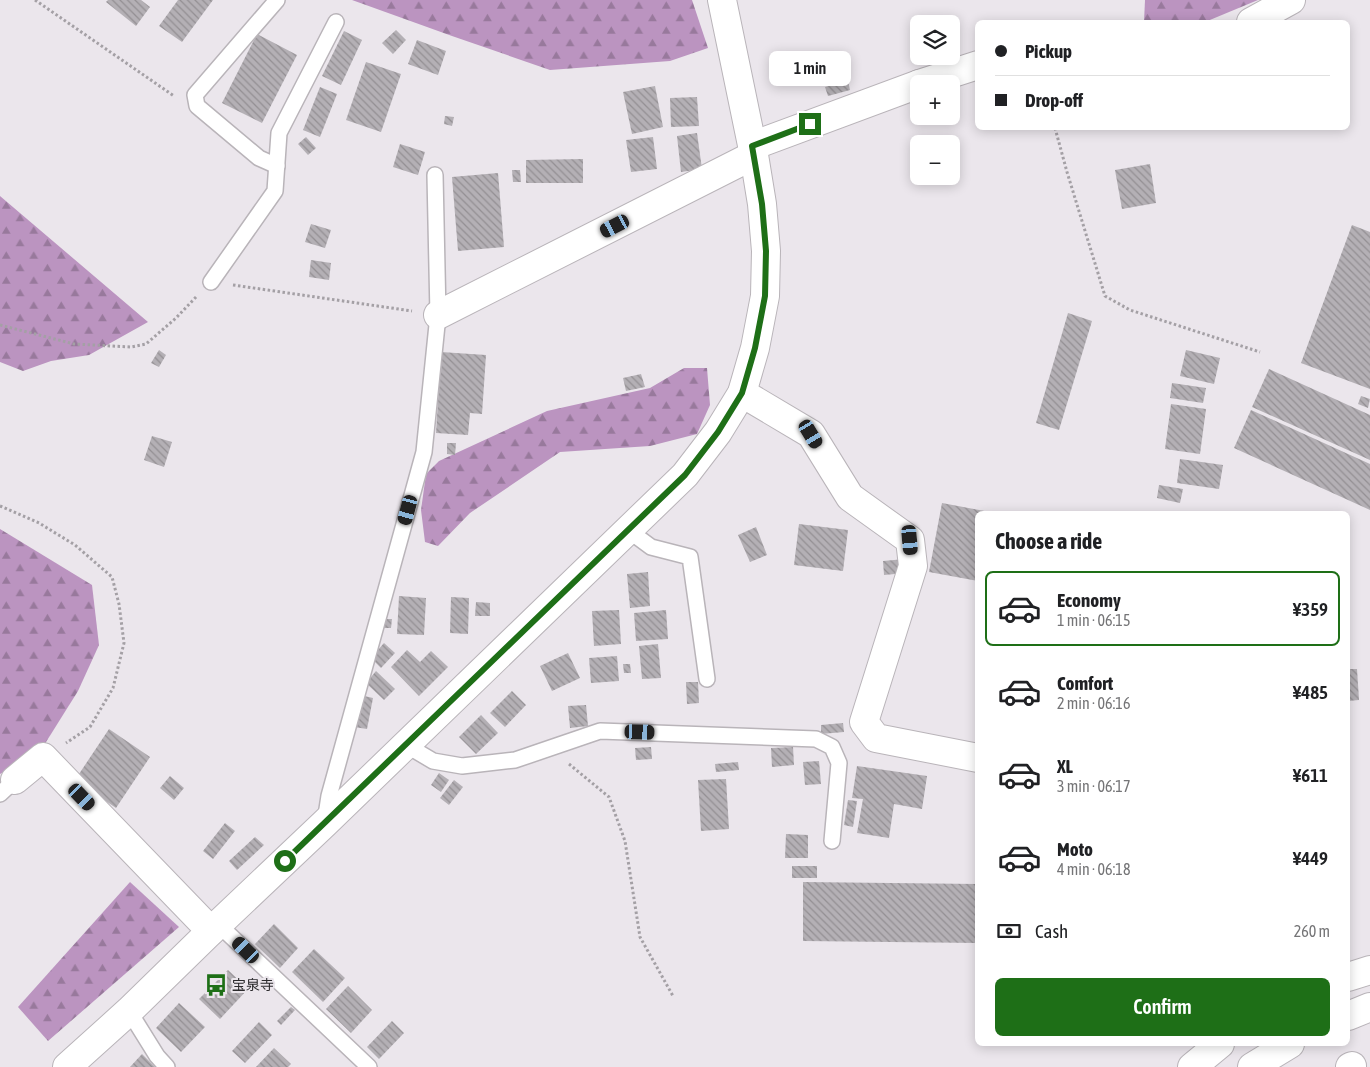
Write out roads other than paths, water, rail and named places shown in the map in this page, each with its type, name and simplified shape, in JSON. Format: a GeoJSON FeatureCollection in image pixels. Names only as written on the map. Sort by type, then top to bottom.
{"type":"FeatureCollection","features":[{"type":"Feature","properties":{"kind":"street"},"geometry":{"type":"LineString","coordinates":[[67,1067],[129,1011],[685,475],[718,432],[742,393],[755,348],[765,296],[766,251],[762,204],[753,150],[722,0]]}},
{"type":"Feature","properties":{"kind":"street"},"geometry":{"type":"LineString","coordinates":[[1255,20],[1291,0]]}},
{"type":"Feature","properties":{"kind":"street"},"geometry":{"type":"LineString","coordinates":[[947,75],[975,66]]}},
{"type":"Feature","properties":{"kind":"street"},"geometry":{"type":"LineString","coordinates":[[438,315],[753,150],[910,88]]}},
{"type":"Feature","properties":{"kind":"street"},"geometry":{"type":"LineString","coordinates":[[742,393],[811,434],[850,497],[910,540],[913,566],[864,722],[876,738],[975,757]]}},
{"type":"Feature","properties":{"kind":"street"},"geometry":{"type":"LineString","coordinates":[[8,787],[43,757],[215,927]]}},
{"type":"Feature","properties":{"kind":"street"},"geometry":{"type":"LineString","coordinates":[[1350,976],[1370,970]]}},
{"type":"Feature","properties":{"kind":"street"},"geometry":{"type":"LineString","coordinates":[[1350,1015],[1370,1007]]}},
{"type":"Feature","properties":{"kind":"street"},"geometry":{"type":"LineString","coordinates":[[1192,1067],[1218,1046]]}},
{"type":"Feature","properties":{"kind":"street"},"geometry":{"type":"LineString","coordinates":[[1252,1067],[1287,1046]]}},
{"type":"Feature","properties":{"kind":"lane"},"geometry":{"type":"LineString","coordinates":[[277,0],[195,95],[197,106],[259,158],[277,166]]}},
{"type":"Feature","properties":{"kind":"lane"},"geometry":{"type":"LineString","coordinates":[[211,282],[275,191],[279,133],[336,22]]}},
{"type":"Feature","properties":{"kind":"lane"},"geometry":{"type":"LineString","coordinates":[[325,823],[329,796],[424,452],[438,315],[435,175]]}},
{"type":"Feature","properties":{"kind":"lane"},"geometry":{"type":"LineString","coordinates":[[628,530],[651,547],[690,557],[707,679]]}},
{"type":"Feature","properties":{"kind":"lane"},"geometry":{"type":"LineString","coordinates":[[406,745],[433,761],[462,766],[515,760],[600,731],[816,739],[832,747],[839,764],[832,841]]}},
{"type":"Feature","properties":{"kind":"lane"},"geometry":{"type":"LineString","coordinates":[[215,927],[369,1067]]}},
{"type":"Feature","properties":{"kind":"lane"},"geometry":{"type":"LineString","coordinates":[[129,1011],[157,1056],[167,1067]]}},
{"type":"Feature","properties":{"kind":"place","name":"宝泉寺"},"geometry":{"type":"Point","coordinates":[216,985]}}]}
